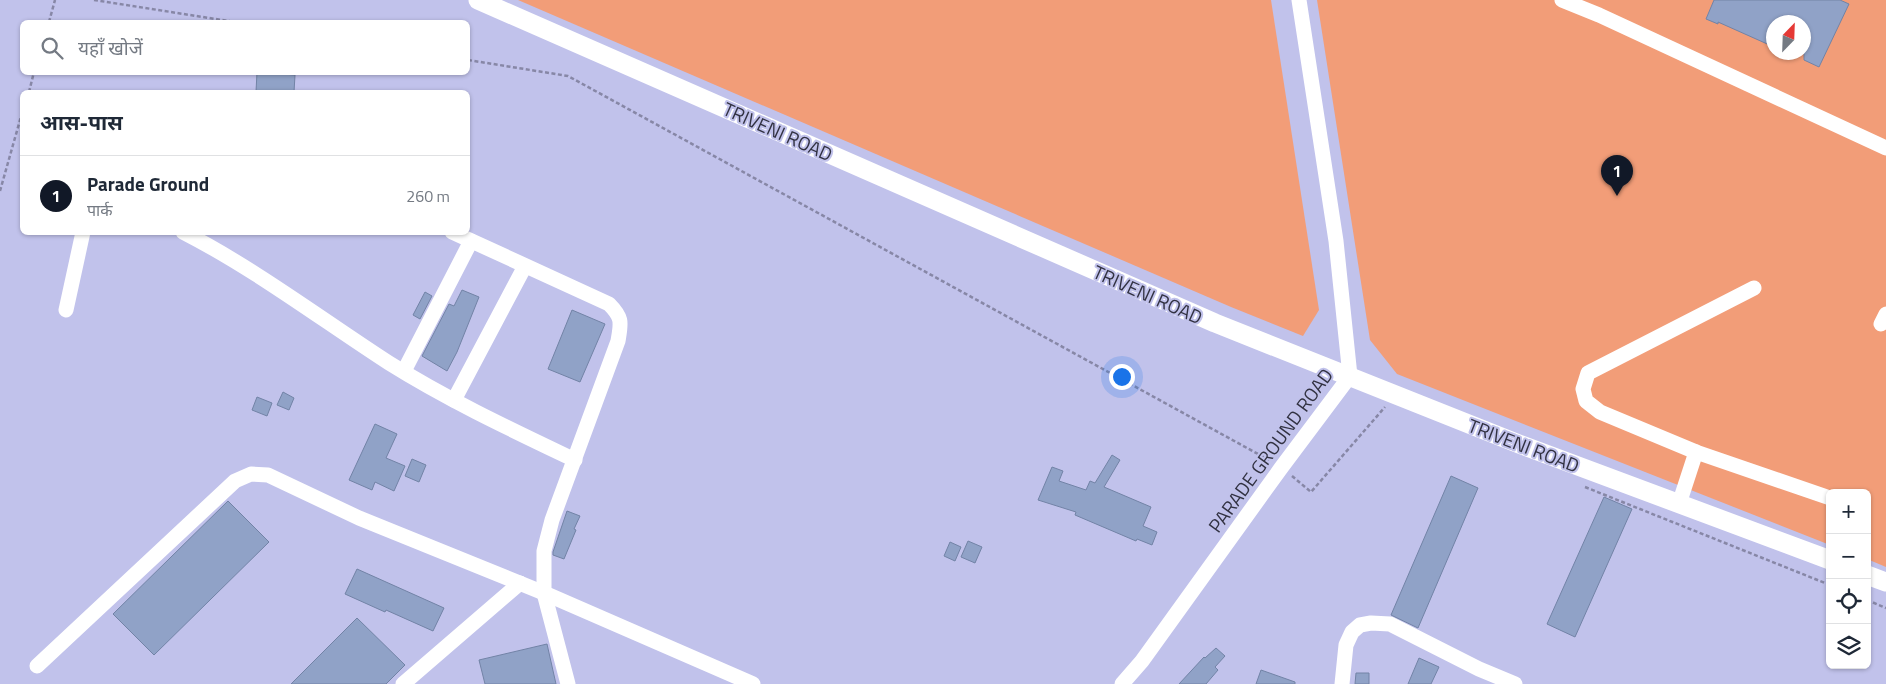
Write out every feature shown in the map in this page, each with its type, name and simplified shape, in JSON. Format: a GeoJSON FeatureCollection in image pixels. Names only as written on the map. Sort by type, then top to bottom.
{"type":"FeatureCollection","features":[{"type":"Feature","properties":{"kind":"main road","name":"TRIVENI ROAD"},"geometry":{"type":"LineString","coordinates":[[478,0],[1215,323],[1518,444],[1826,559]]}},
{"type":"Feature","properties":{"kind":"main road"},"geometry":{"type":"LineString","coordinates":[[1871,576],[1886,582]]}},
{"type":"Feature","properties":{"kind":"street","name":"PARADE GROUND ROAD"},"geometry":{"type":"LineString","coordinates":[[1122,684],[1142,661],[1350,376],[1336,241],[1299,0]]}},
{"type":"Feature","properties":{"kind":"street"},"geometry":{"type":"LineString","coordinates":[[1562,0],[1599,15],[1886,148]]}},
{"type":"Feature","properties":{"kind":"street"},"geometry":{"type":"LineString","coordinates":[[66,310],[82,235]]}},
{"type":"Feature","properties":{"kind":"street"},"geometry":{"type":"LineString","coordinates":[[188,235],[273,286],[404,371],[454,400],[575,460]]}},
{"type":"Feature","properties":{"kind":"street"},"geometry":{"type":"LineString","coordinates":[[458,235],[609,304],[618,313],[621,323],[618,341],[552,520],[544,551],[544,593],[568,684]]}},
{"type":"Feature","properties":{"kind":"street"},"geometry":{"type":"LineString","coordinates":[[404,371],[471,241]]}},
{"type":"Feature","properties":{"kind":"street"},"geometry":{"type":"LineString","coordinates":[[454,400],[525,266]]}},
{"type":"Feature","properties":{"kind":"street"},"geometry":{"type":"LineString","coordinates":[[1754,288],[1588,373],[1583,389],[1586,402],[1600,412],[1696,452],[1826,497]]}},
{"type":"Feature","properties":{"kind":"street"},"geometry":{"type":"LineString","coordinates":[[1679,504],[1696,452]]}},
{"type":"Feature","properties":{"kind":"street"},"geometry":{"type":"LineString","coordinates":[[37,666],[235,481],[251,474],[268,475],[359,518],[544,593],[753,684]]}},
{"type":"Feature","properties":{"kind":"street"},"geometry":{"type":"LineString","coordinates":[[403,684],[520,583]]}},
{"type":"Feature","properties":{"kind":"street"},"geometry":{"type":"LineString","coordinates":[[1342,684],[1346,645],[1352,632],[1360,625],[1371,623],[1390,624],[1515,684]]}},
{"type":"Feature","properties":{"kind":"path"},"geometry":{"type":"LineString","coordinates":[[50,20],[55,0]]}},
{"type":"Feature","properties":{"kind":"path"},"geometry":{"type":"LineString","coordinates":[[94,0],[222,20]]}},
{"type":"Feature","properties":{"kind":"path"},"geometry":{"type":"LineString","coordinates":[[470,60],[568,76],[1281,468],[1311,492],[1385,407]]}},
{"type":"Feature","properties":{"kind":"path"},"geometry":{"type":"LineString","coordinates":[[29,90],[33,75]]}},
{"type":"Feature","properties":{"kind":"path"},"geometry":{"type":"LineString","coordinates":[[0,191],[20,120]]}},
{"type":"Feature","properties":{"kind":"path"},"geometry":{"type":"LineString","coordinates":[[1580,485],[1826,583]]}},
{"type":"Feature","properties":{"kind":"path"},"geometry":{"type":"LineString","coordinates":[[1871,602],[1886,608]]}},
{"type":"Feature","properties":{"kind":"shaded area"},"geometry":{"type":"Polygon","coordinates":[[[518,0],[1271,0],[1319,310],[1303,336],[1231,307],[518,0]]]}},
{"type":"Feature","properties":{"kind":"shaded area"},"geometry":{"type":"Polygon","coordinates":[[[1317,0],[1886,0],[1886,567],[1871,561],[1871,489],[1826,489],[1826,543],[1397,374],[1370,340],[1317,0]]]}},
{"type":"Feature","properties":{"kind":"building"},"geometry":{"type":"Polygon","coordinates":[[[1714,0],[1840,0],[1849,4],[1819,67],[1804,60],[1811,60],[1811,15],[1766,15],[1766,43],[1718,22],[1718,24],[1706,19],[1714,0]]]}},
{"type":"Feature","properties":{"kind":"building"},"geometry":{"type":"Polygon","coordinates":[[[257,75],[295,75],[294,90],[256,90],[257,75]]]}},
{"type":"Feature","properties":{"kind":"building"},"geometry":{"type":"Polygon","coordinates":[[[462,290],[479,297],[457,352],[447,371],[422,356],[449,304],[454,306],[462,290]]]}},
{"type":"Feature","properties":{"kind":"building"},"geometry":{"type":"Polygon","coordinates":[[[425,292],[432,296],[420,319],[413,315],[425,292]]]}},
{"type":"Feature","properties":{"kind":"building"},"geometry":{"type":"Polygon","coordinates":[[[572,310],[605,324],[580,382],[548,369],[572,310]]]}},
{"type":"Feature","properties":{"kind":"building"},"geometry":{"type":"Polygon","coordinates":[[[283,392],[294,398],[289,410],[277,405],[283,392]]]}},
{"type":"Feature","properties":{"kind":"building"},"geometry":{"type":"Polygon","coordinates":[[[257,397],[272,403],[267,416],[252,410],[257,397]]]}},
{"type":"Feature","properties":{"kind":"building"},"geometry":{"type":"Polygon","coordinates":[[[375,424],[397,434],[386,458],[405,466],[394,491],[375,482],[372,490],[349,480],[375,424]]]}},
{"type":"Feature","properties":{"kind":"building"},"geometry":{"type":"Polygon","coordinates":[[[1112,455],[1120,460],[1104,487],[1151,507],[1143,526],[1157,532],[1152,545],[1137,539],[1136,541],[1075,515],[1076,512],[1038,500],[1052,467],[1063,471],[1059,481],[1086,490],[1090,481],[1095,483],[1112,455]]]}},
{"type":"Feature","properties":{"kind":"building"},"geometry":{"type":"Polygon","coordinates":[[[412,459],[426,465],[419,482],[405,476],[412,459]]]}},
{"type":"Feature","properties":{"kind":"building"},"geometry":{"type":"Polygon","coordinates":[[[1451,476],[1478,488],[1418,628],[1391,615],[1451,476]]]}},
{"type":"Feature","properties":{"kind":"building"},"geometry":{"type":"Polygon","coordinates":[[[1604,497],[1632,509],[1575,637],[1547,624],[1604,497]]]}},
{"type":"Feature","properties":{"kind":"building"},"geometry":{"type":"Polygon","coordinates":[[[228,501],[269,542],[154,655],[113,614],[228,501]]]}},
{"type":"Feature","properties":{"kind":"building"},"geometry":{"type":"Polygon","coordinates":[[[567,511],[580,516],[564,559],[553,555],[553,552],[567,511]]]}},
{"type":"Feature","properties":{"kind":"building"},"geometry":{"type":"Polygon","coordinates":[[[968,541],[982,547],[975,563],[961,557],[968,541]]]}},
{"type":"Feature","properties":{"kind":"building"},"geometry":{"type":"Polygon","coordinates":[[[950,542],[961,547],[955,561],[944,556],[950,542]]]}},
{"type":"Feature","properties":{"kind":"building"},"geometry":{"type":"Polygon","coordinates":[[[357,569],[444,608],[433,631],[345,594],[357,569]]]}},
{"type":"Feature","properties":{"kind":"building"},"geometry":{"type":"Polygon","coordinates":[[[357,618],[405,665],[386,684],[291,684],[357,618]]]}},
{"type":"Feature","properties":{"kind":"building"},"geometry":{"type":"Polygon","coordinates":[[[547,644],[556,684],[485,684],[479,660],[547,644]]]}},
{"type":"Feature","properties":{"kind":"building"},"geometry":{"type":"Polygon","coordinates":[[[1216,648],[1225,656],[1215,667],[1218,670],[1206,684],[1179,684],[1204,657],[1216,648]]]}},
{"type":"Feature","properties":{"kind":"building"},"geometry":{"type":"Polygon","coordinates":[[[1419,658],[1439,667],[1431,684],[1408,684],[1419,658]]]}},
{"type":"Feature","properties":{"kind":"building"},"geometry":{"type":"Polygon","coordinates":[[[1261,670],[1295,682],[1295,684],[1256,684],[1261,670]]]}},
{"type":"Feature","properties":{"kind":"building"},"geometry":{"type":"Polygon","coordinates":[[[1356,673],[1369,673],[1369,684],[1355,684],[1356,673]]]}},
{"type":"Feature","properties":{"kind":"place","name":"Parade Ground"},"geometry":{"type":"Point","coordinates":[1617,196]}}]}
